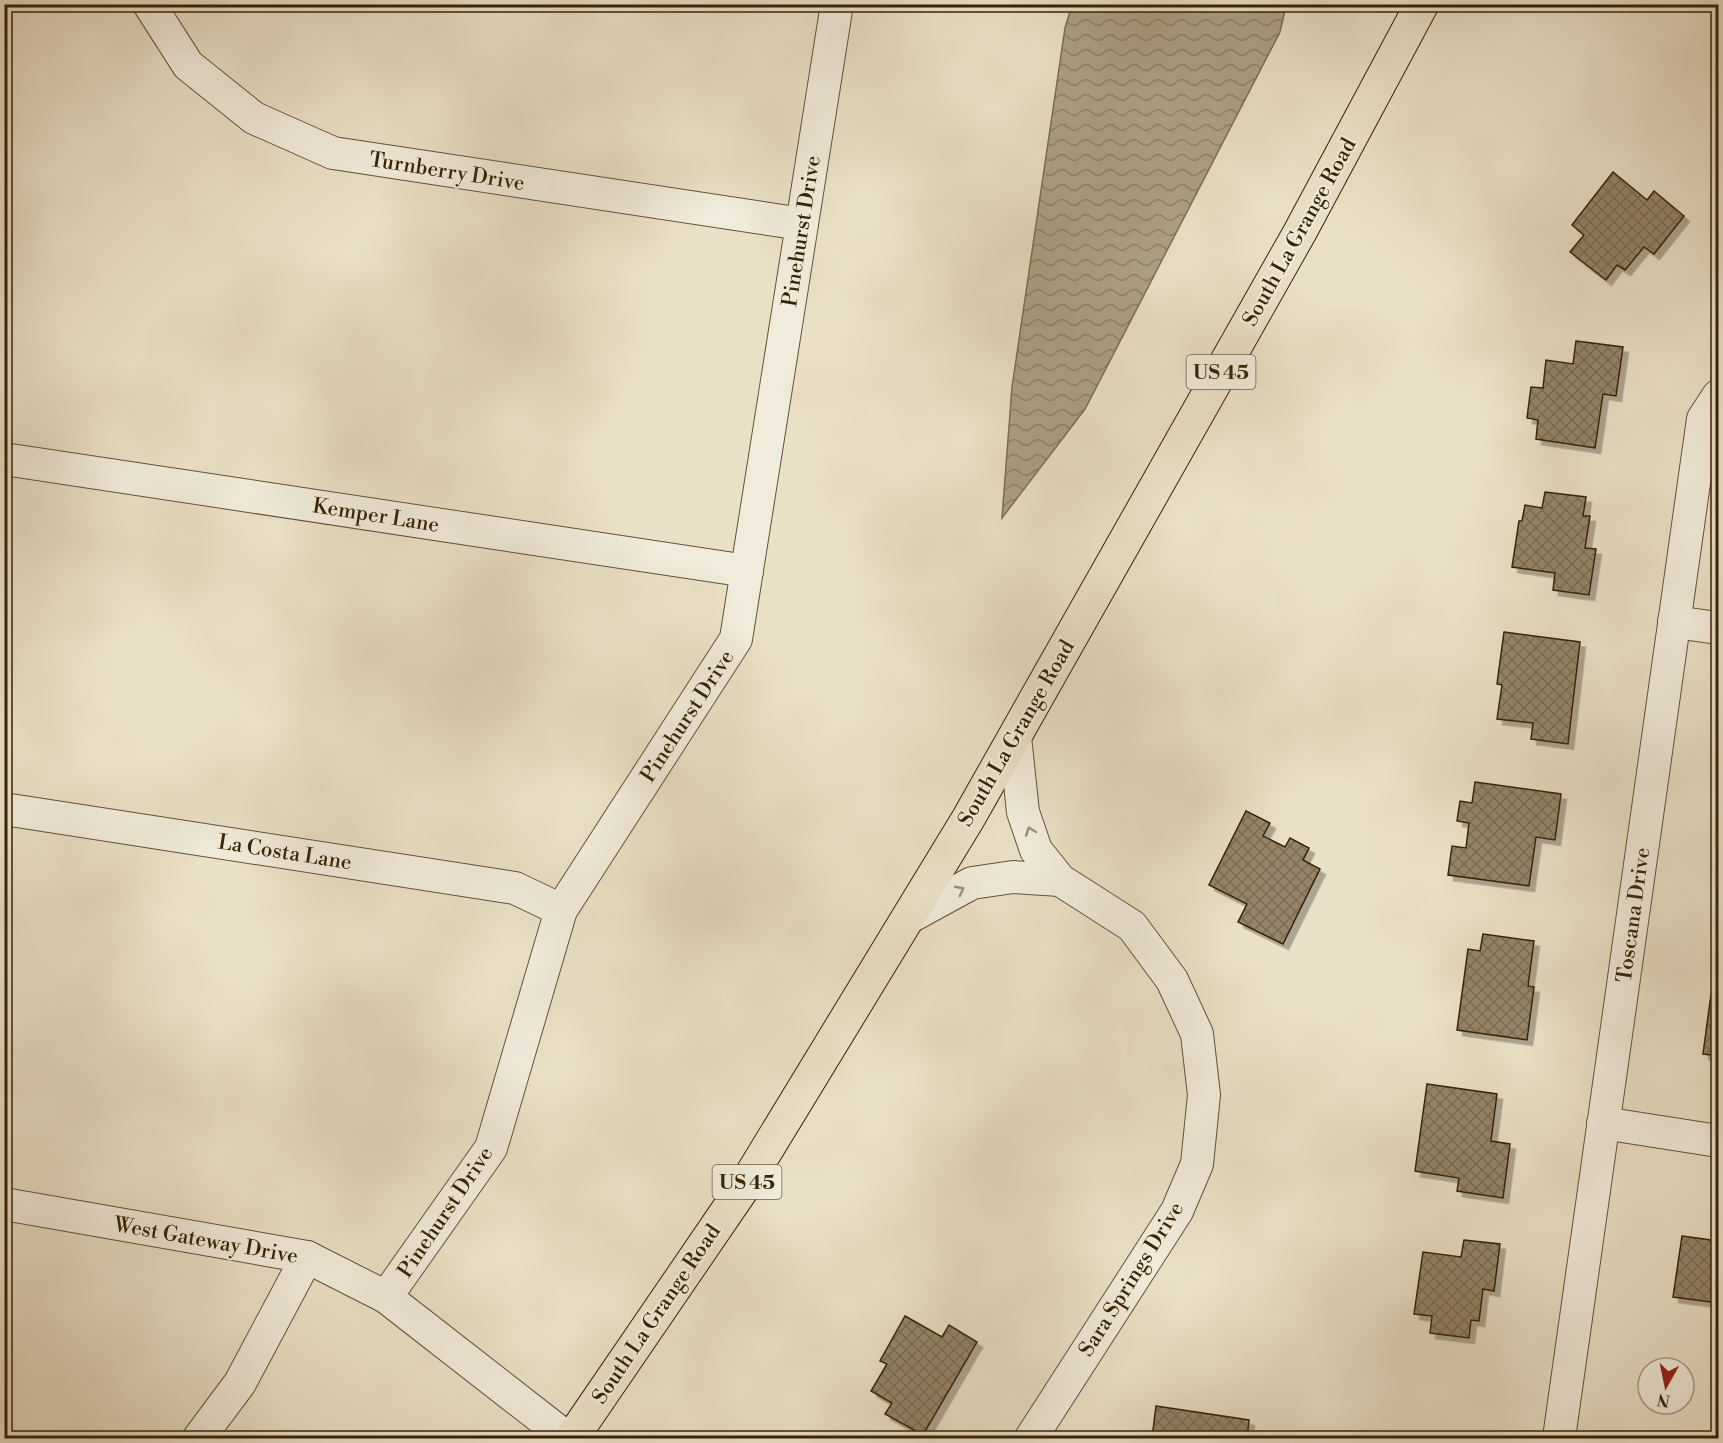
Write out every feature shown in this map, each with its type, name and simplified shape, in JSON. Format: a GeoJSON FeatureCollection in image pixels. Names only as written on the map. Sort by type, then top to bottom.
{"type":"FeatureCollection","features":[{"type":"Feature","properties":{"kind":"main road","name":"South La Grange Road"},"geometry":{"type":"LineString","coordinates":[[572,1438],[747,1182],[908,918],[1015,737],[1300,232],[1422,4]]}},
{"type":"Feature","properties":{"kind":"street","name":"Turnberry Drive"},"geometry":{"type":"LineString","coordinates":[[149,4],[188,65],[254,118],[333,153],[802,224]]}},
{"type":"Feature","properties":{"kind":"street","name":"Pinehurst Drive"},"geometry":{"type":"LineString","coordinates":[[386,1297],[491,1148],[561,910],[736,639],[837,4]]}},
{"type":"Feature","properties":{"kind":"street","name":"Toscana Drive"},"geometry":{"type":"LineString","coordinates":[[1559,1438],[1703,419],[1719,396]]}},
{"type":"Feature","properties":{"kind":"street","name":"Kemper Lane"},"geometry":{"type":"LineString","coordinates":[[4,459],[747,571]]}},
{"type":"Feature","properties":{"kind":"street"},"geometry":{"type":"LineString","coordinates":[[1674,622],[1719,628]]}},
{"type":"Feature","properties":{"kind":"street","name":"Sara Springs Drive"},"geometry":{"type":"LineString","coordinates":[[1015,737],[1023,812],[1036,850],[1060,880],[1132,926],[1172,980],[1197,1034],[1204,1095],[1197,1164],[1177,1211],[1031,1438]]}},
{"type":"Feature","properties":{"kind":"street","name":"La Costa Lane"},"geometry":{"type":"LineString","coordinates":[[4,809],[515,888],[561,910]]}},
{"type":"Feature","properties":{"kind":"street","name":"Sara Springs Drive"},"geometry":{"type":"LineString","coordinates":[[908,918],[972,883],[1013,877],[1060,880]]}},
{"type":"Feature","properties":{"kind":"street"},"geometry":{"type":"LineString","coordinates":[[1603,1123],[1719,1141]]}},
{"type":"Feature","properties":{"kind":"street","name":"West Gateway Drive"},"geometry":{"type":"LineString","coordinates":[[4,1204],[307,1257],[386,1297],[567,1438]]}},
{"type":"Feature","properties":{"kind":"street"},"geometry":{"type":"LineString","coordinates":[[199,1438],[240,1383],[307,1257]]}},
{"type":"Feature","properties":{"kind":"water"},"geometry":{"type":"Polygon","coordinates":[[[1285,4],[1286,6],[1280,32],[1085,409],[1002,518],[1012,387],[1065,28],[1072,5],[1285,4]]]}},
{"type":"Feature","properties":{"kind":"building"},"geometry":{"type":"Polygon","coordinates":[[[1613,172],[1647,200],[1654,191],[1684,216],[1654,254],[1644,247],[1625,270],[1617,265],[1606,280],[1570,252],[1584,235],[1572,225],[1613,172]]]}},
{"type":"Feature","properties":{"kind":"building"},"geometry":{"type":"Polygon","coordinates":[[[1576,341],[1623,347],[1616,396],[1603,394],[1595,448],[1536,439],[1538,420],[1527,418],[1531,387],[1543,388],[1546,360],[1573,364],[1576,341]]]}},
{"type":"Feature","properties":{"kind":"building"},"geometry":{"type":"Polygon","coordinates":[[[1545,492],[1586,497],[1583,516],[1590,516],[1585,548],[1596,549],[1589,595],[1553,590],[1555,573],[1512,567],[1519,521],[1522,521],[1525,505],[1542,508],[1545,492]]]}},
{"type":"Feature","properties":{"kind":"building"},"geometry":{"type":"Polygon","coordinates":[[[1504,632],[1580,642],[1568,744],[1531,739],[1533,723],[1497,719],[1502,685],[1497,684],[1504,632]]]}},
{"type":"Feature","properties":{"kind":"building"},"geometry":{"type":"Polygon","coordinates":[[[1475,782],[1561,794],[1555,840],[1536,837],[1529,886],[1448,875],[1452,846],[1466,848],[1469,823],[1457,821],[1460,801],[1472,803],[1475,782]]]}},
{"type":"Feature","properties":{"kind":"building"},"geometry":{"type":"Polygon","coordinates":[[[1246,811],[1270,823],[1263,836],[1285,847],[1290,838],[1309,848],[1303,860],[1320,869],[1283,944],[1238,922],[1247,904],[1209,885],[1246,811]]]}},
{"type":"Feature","properties":{"kind":"building"},"geometry":{"type":"Polygon","coordinates":[[[1483,934],[1534,941],[1528,986],[1534,987],[1527,1040],[1457,1030],[1468,949],[1480,951],[1483,934]]]}},
{"type":"Feature","properties":{"kind":"building"},"geometry":{"type":"Polygon","coordinates":[[[1718,974],[1718,1056],[1703,1054],[1711,994],[1716,994],[1718,974]]]}},
{"type":"Feature","properties":{"kind":"building"},"geometry":{"type":"Polygon","coordinates":[[[1427,1084],[1497,1094],[1491,1141],[1510,1144],[1503,1198],[1457,1191],[1459,1178],[1415,1171],[1427,1084]]]}},
{"type":"Feature","properties":{"kind":"building"},"geometry":{"type":"Polygon","coordinates":[[[1682,1236],[1718,1241],[1718,1303],[1673,1297],[1682,1236]]]}},
{"type":"Feature","properties":{"kind":"building"},"geometry":{"type":"Polygon","coordinates":[[[1464,1240],[1500,1244],[1494,1291],[1483,1289],[1479,1321],[1471,1320],[1469,1338],[1430,1333],[1432,1316],[1414,1314],[1423,1252],[1461,1257],[1464,1240]]]}},
{"type":"Feature","properties":{"kind":"building"},"geometry":{"type":"Polygon","coordinates":[[[905,1316],[942,1337],[949,1325],[977,1342],[923,1435],[885,1414],[892,1403],[871,1391],[887,1364],[880,1361],[905,1316]]]}},
{"type":"Feature","properties":{"kind":"building"},"geometry":{"type":"Polygon","coordinates":[[[1156,1406],[1249,1420],[1247,1438],[1152,1438],[1156,1406]]]}}]}
